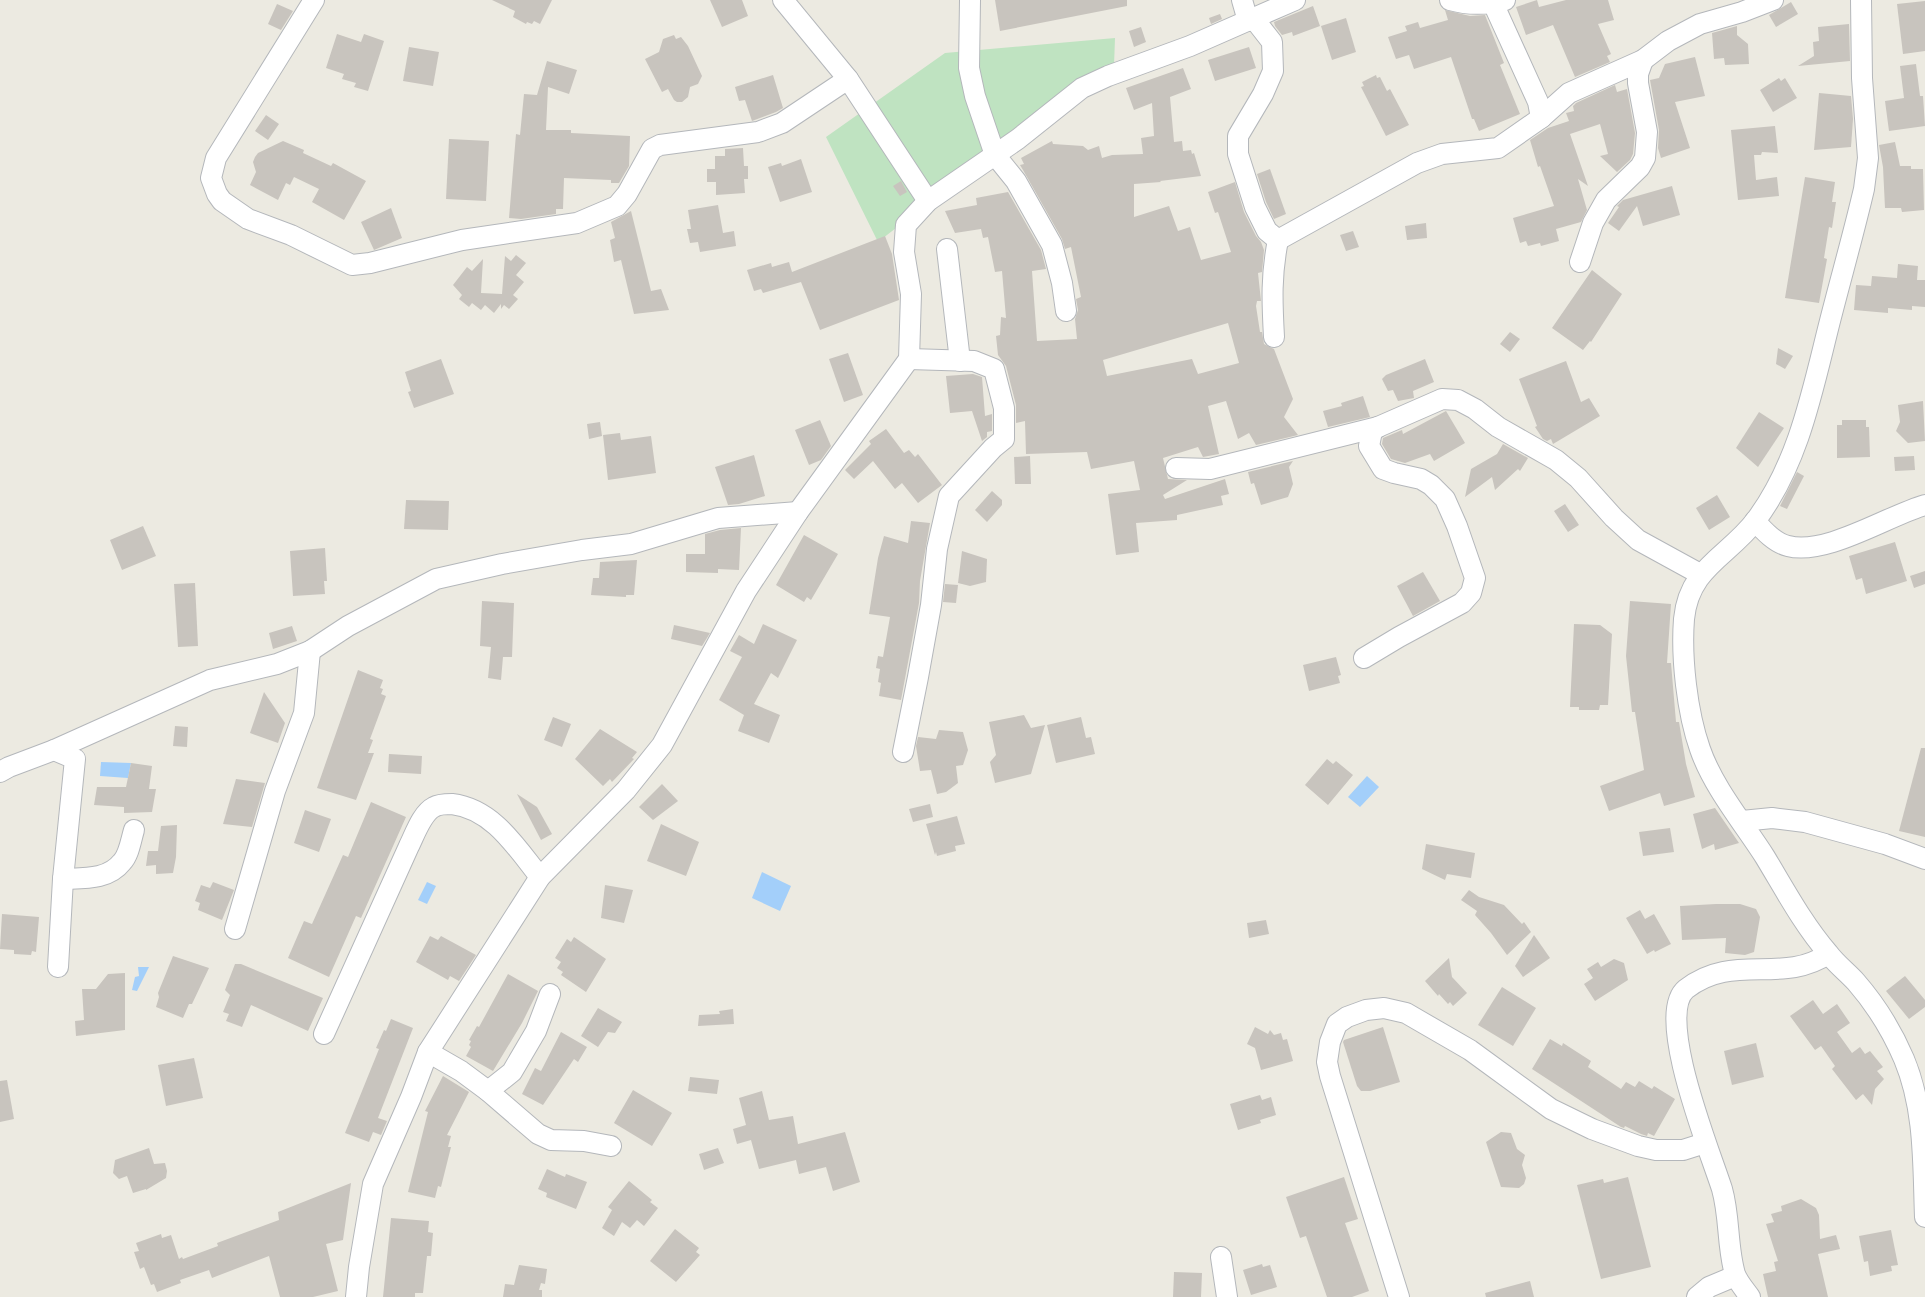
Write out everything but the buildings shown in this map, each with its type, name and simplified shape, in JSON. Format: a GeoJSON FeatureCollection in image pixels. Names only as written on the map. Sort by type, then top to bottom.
{"type":"FeatureCollection","features":[{"type":"Feature","properties":{"kind":"street"},"geometry":{"type":"LineString","coordinates":[[314,0],[216,158],[211,178],[222,201],[248,219],[291,235],[352,265],[370,263],[462,240],[577,223],[617,206],[627,194],[652,148],[689,140],[758,132],[782,123],[848,79]]}},
{"type":"Feature","properties":{"kind":"street"},"geometry":{"type":"LineString","coordinates":[[783,0],[848,79],[928,201]]}},
{"type":"Feature","properties":{"kind":"street"},"geometry":{"type":"LineString","coordinates":[[970,0],[969,68],[975,96],[995,155],[1016,181],[1052,245],[1062,283],[1066,312]]}},
{"type":"Feature","properties":{"kind":"street"},"geometry":{"type":"LineString","coordinates":[[1242,0],[1251,20],[1272,42],[1273,71],[1263,94],[1238,136],[1238,154],[1255,207],[1267,231],[1278,240]]}},
{"type":"Feature","properties":{"kind":"street"},"geometry":{"type":"LineString","coordinates":[[357,1297],[358,1267],[373,1184],[428,1052],[484,961],[540,877],[626,790],[662,745],[746,591],[798,512],[909,359],[911,294],[904,252],[906,225],[928,201],[995,155],[1082,88],[1190,46],[1296,0]]}},
{"type":"Feature","properties":{"kind":"street"},"geometry":{"type":"LineString","coordinates":[[1450,0],[1463,3],[1499,2],[1538,102],[1541,118]]}},
{"type":"Feature","properties":{"kind":"street"},"geometry":{"type":"LineString","coordinates":[[1274,337],[1272,269],[1278,240],[1417,163],[1442,154],[1498,148],[1541,118],[1569,93],[1643,60],[1668,41],[1700,24],[1773,0]]}},
{"type":"Feature","properties":{"kind":"street"},"geometry":{"type":"LineString","coordinates":[[1860,0],[1862,78],[1868,158],[1864,189],[1804,421],[1784,474],[1755,521],[1700,574],[1690,591],[1684,618],[1684,650],[1689,705],[1700,750],[1720,789],[1828,954],[1856,982],[1884,1018],[1905,1061],[1923,1127],[1925,1217]]}},
{"type":"Feature","properties":{"kind":"street"},"geometry":{"type":"LineString","coordinates":[[1580,262],[1593,223],[1606,200],[1640,167],[1645,158],[1647,132],[1638,83],[1638,74],[1643,60]]}},
{"type":"Feature","properties":{"kind":"street"},"geometry":{"type":"LineString","coordinates":[[947,249],[960,360]]}},
{"type":"Feature","properties":{"kind":"street"},"geometry":{"type":"LineString","coordinates":[[903,752],[949,496],[1004,439],[1004,408],[994,369],[974,361],[909,359]]}},
{"type":"Feature","properties":{"kind":"street"},"geometry":{"type":"LineString","coordinates":[[1176,468],[1210,469],[1378,427],[1442,399],[1458,400],[1475,409],[1498,427],[1556,460],[1578,478],[1614,518],[1638,540],[1700,574]]}},
{"type":"Feature","properties":{"kind":"street"},"geometry":{"type":"LineString","coordinates":[[1364,658],[1462,603],[1470,593],[1475,578],[1445,499],[1420,478],[1383,469],[1375,459],[1369,446],[1372,431],[1378,427]]}},
{"type":"Feature","properties":{"kind":"street"},"geometry":{"type":"LineString","coordinates":[[1755,521],[1769,535],[1786,546],[1810,549],[1925,505]]}},
{"type":"Feature","properties":{"kind":"street"},"geometry":{"type":"LineString","coordinates":[[0,772],[9,766],[54,750],[210,680],[277,664],[310,651],[348,626],[436,579],[502,564],[631,544],[718,518],[798,512]]}},
{"type":"Feature","properties":{"kind":"street"},"geometry":{"type":"LineString","coordinates":[[235,929],[275,791],[304,713],[310,651]]}},
{"type":"Feature","properties":{"kind":"street"},"geometry":{"type":"LineString","coordinates":[[54,750],[75,759],[63,879],[58,967]]}},
{"type":"Feature","properties":{"kind":"street"},"geometry":{"type":"LineString","coordinates":[[324,1034],[409,846],[425,816],[433,807],[444,804],[477,811],[503,830],[540,877]]}},
{"type":"Feature","properties":{"kind":"street"},"geometry":{"type":"LineString","coordinates":[[1742,821],[1772,818],[1805,822],[1885,844],[1925,859]]}},
{"type":"Feature","properties":{"kind":"street"},"geometry":{"type":"LineString","coordinates":[[63,879],[95,878],[111,872],[124,861],[134,830]]}},
{"type":"Feature","properties":{"kind":"street"},"geometry":{"type":"LineString","coordinates":[[1750,1297],[1735,1276],[1722,1190],[1705,1143],[1678,1042],[1675,1021],[1678,1003],[1684,991],[1708,976],[1730,969],[1802,967],[1816,963],[1828,954]]}},
{"type":"Feature","properties":{"kind":"street"},"geometry":{"type":"LineString","coordinates":[[488,1091],[512,1072],[536,1031],[550,994]]}},
{"type":"Feature","properties":{"kind":"street"},"geometry":{"type":"LineString","coordinates":[[1399,1297],[1327,1062],[1330,1041],[1337,1024],[1347,1017],[1366,1010],[1384,1008],[1406,1013],[1470,1050],[1551,1109],[1592,1129],[1638,1146],[1656,1150],[1683,1150],[1705,1143]]}},
{"type":"Feature","properties":{"kind":"street"},"geometry":{"type":"LineString","coordinates":[[428,1052],[461,1071],[488,1091],[538,1134],[551,1140],[584,1141],[610,1146]]}},
{"type":"Feature","properties":{"kind":"street"},"geometry":{"type":"LineString","coordinates":[[1221,1257],[1227,1297]]}},
{"type":"Feature","properties":{"kind":"street"},"geometry":{"type":"LineString","coordinates":[[1697,1297],[1709,1287],[1735,1276]]}},
{"type":"Feature","properties":{"kind":"green space"},"geometry":{"type":"Polygon","coordinates":[[[1115,38],[1114,66],[1063,98],[878,242],[826,137],[945,53],[1115,38]]]}},
{"type":"Feature","properties":{"kind":"water"},"geometry":{"type":"Polygon","coordinates":[[[101,762],[131,763],[128,778],[100,776],[101,762]]]}},
{"type":"Feature","properties":{"kind":"water"},"geometry":{"type":"Polygon","coordinates":[[[1367,776],[1379,787],[1360,807],[1348,797],[1367,776]]]}},
{"type":"Feature","properties":{"kind":"water"},"geometry":{"type":"Polygon","coordinates":[[[762,872],[791,886],[780,911],[752,898],[762,872]]]}},
{"type":"Feature","properties":{"kind":"water"},"geometry":{"type":"Polygon","coordinates":[[[427,882],[436,886],[427,904],[418,900],[427,882]]]}},
{"type":"Feature","properties":{"kind":"water"},"geometry":{"type":"Polygon","coordinates":[[[138,967],[149,967],[137,991],[132,990],[135,977],[139,976],[138,967]]]}}]}
